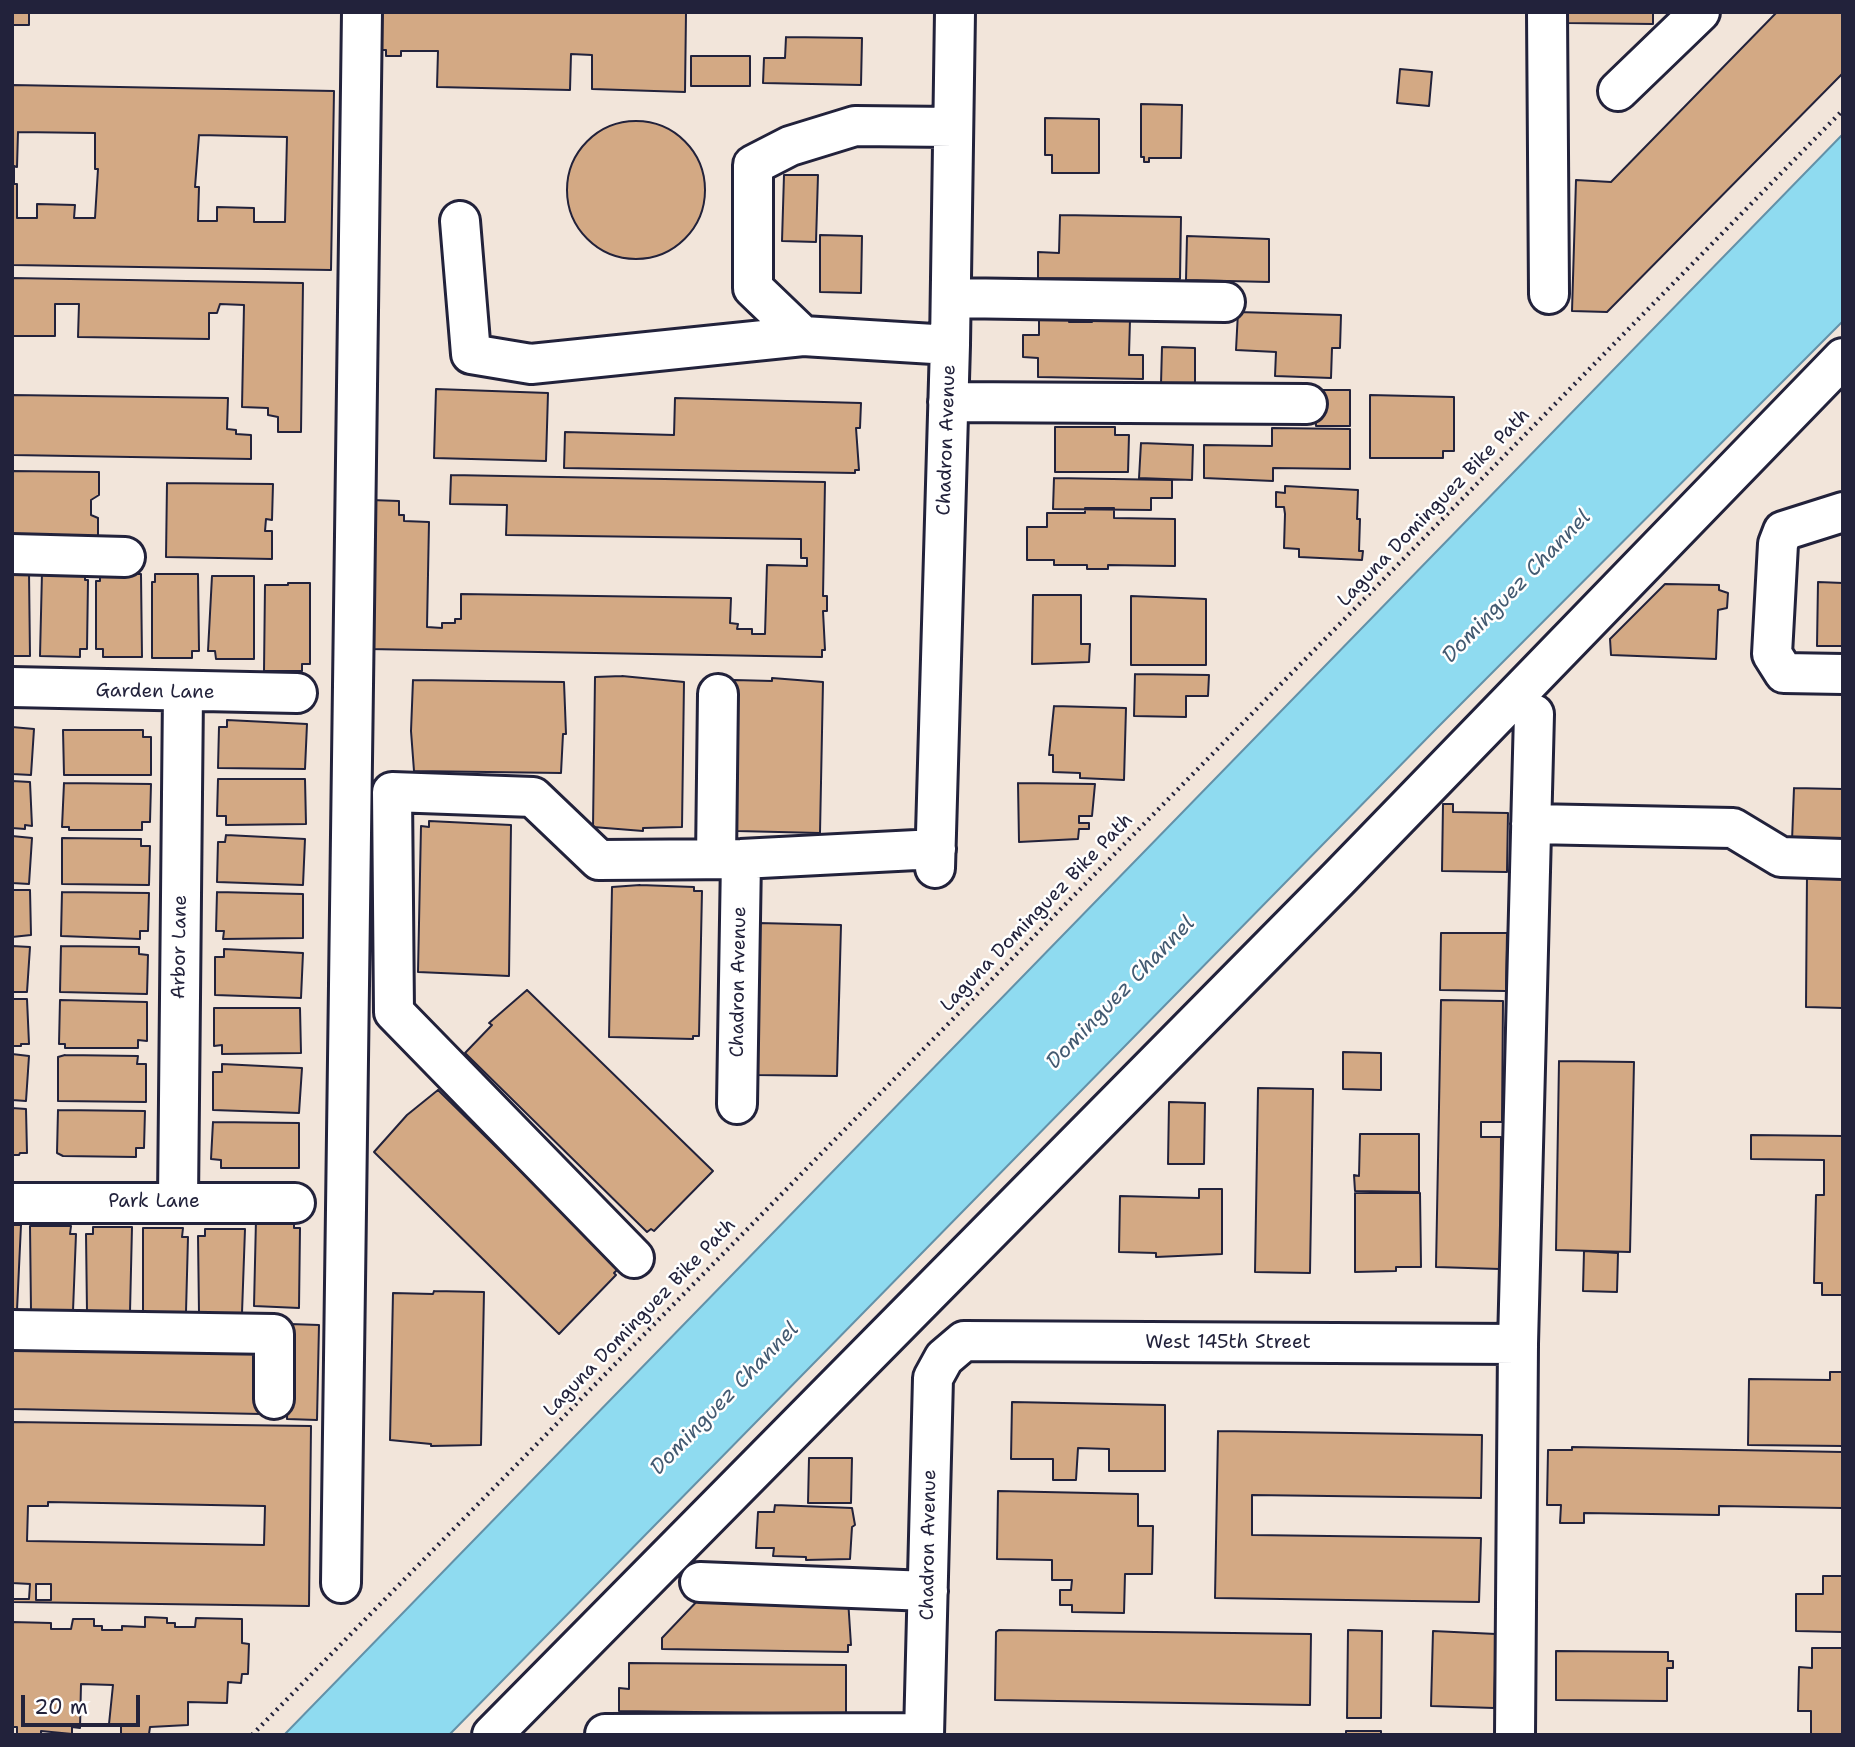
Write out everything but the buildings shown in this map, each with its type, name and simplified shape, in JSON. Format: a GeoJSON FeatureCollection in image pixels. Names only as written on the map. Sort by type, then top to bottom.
{"type":"FeatureCollection","features":[{"type":"Feature","properties":{"kind":"street"},"geometry":{"type":"LineString","coordinates":[[341,1583],[362,12]]}},
{"type":"Feature","properties":{"kind":"street","name":"Chadron Avenue"},"geometry":{"type":"LineString","coordinates":[[728,859],[936,859],[950,345],[955,12]]}},
{"type":"Feature","properties":{"kind":"street"},"geometry":{"type":"LineString","coordinates":[[1547,12],[1549,294]]}},
{"type":"Feature","properties":{"kind":"street"},"geometry":{"type":"LineString","coordinates":[[1618,91],[1700,12]]}},
{"type":"Feature","properties":{"kind":"street"},"geometry":{"type":"LineString","coordinates":[[803,336],[753,288],[753,165],[790,146],[855,125],[953,127]]}},
{"type":"Feature","properties":{"kind":"street"},"geometry":{"type":"LineString","coordinates":[[460,220],[471,354],[531,364],[803,336],[950,345]]}},
{"type":"Feature","properties":{"kind":"street"},"geometry":{"type":"LineString","coordinates":[[951,298],[1225,302]]}},
{"type":"Feature","properties":{"kind":"street"},"geometry":{"type":"LineString","coordinates":[[492,1735],[1338,879],[1843,358]]}},
{"type":"Feature","properties":{"kind":"street"},"geometry":{"type":"LineString","coordinates":[[948,402],[1307,404]]}},
{"type":"Feature","properties":{"kind":"street"},"geometry":{"type":"LineString","coordinates":[[1843,512],[1783,531],[1777,544],[1772,654],[1784,673],[1843,674]]}},
{"type":"Feature","properties":{"kind":"street"},"geometry":{"type":"LineString","coordinates":[[12,554],[125,557]]}},
{"type":"Feature","properties":{"kind":"street","name":"Garden Lane"},"geometry":{"type":"LineString","coordinates":[[12,687],[183,693],[297,693]]}},
{"type":"Feature","properties":{"kind":"street","name":"Arbor Lane"},"geometry":{"type":"LineString","coordinates":[[178,1201],[183,693]]}},
{"type":"Feature","properties":{"kind":"street","name":"Chadron Avenue"},"geometry":{"type":"LineString","coordinates":[[718,694],[728,859],[737,1104]]}},
{"type":"Feature","properties":{"kind":"street"},"geometry":{"type":"LineString","coordinates":[[1515,1735],[1518,1344],[1534,713]]}},
{"type":"Feature","properties":{"kind":"street"},"geometry":{"type":"LineString","coordinates":[[634,1258],[394,1012],[392,792],[533,797],[599,860],[728,859]]}},
{"type":"Feature","properties":{"kind":"street"},"geometry":{"type":"LineString","coordinates":[[1531,824],[1733,828],[1781,857],[1843,859]]}},
{"type":"Feature","properties":{"kind":"street","name":"Park Lane"},"geometry":{"type":"LineString","coordinates":[[12,1203],[295,1203]]}},
{"type":"Feature","properties":{"kind":"street"},"geometry":{"type":"LineString","coordinates":[[12,1331],[274,1335],[274,1399]]}},
{"type":"Feature","properties":{"kind":"street","name":"West 145th Street"},"geometry":{"type":"LineString","coordinates":[[944,1358],[964,1341],[1518,1344]]}},
{"type":"Feature","properties":{"kind":"street","name":"Chadron Avenue"},"geometry":{"type":"LineString","coordinates":[[924,1734],[933,1378],[944,1358]]}},
{"type":"Feature","properties":{"kind":"street"},"geometry":{"type":"LineString","coordinates":[[700,1582],[928,1591]]}},
{"type":"Feature","properties":{"kind":"street"},"geometry":{"type":"LineString","coordinates":[[605,1734],[924,1734]]}},
{"type":"Feature","properties":{"kind":"path","name":"Laguna Dominguez Bike Path"},"geometry":{"type":"LineString","coordinates":[[252,1735],[1843,110]]}},
{"type":"Feature","properties":{"kind":"water","name":"Dominguez Channel"},"geometry":{"type":"Polygon","coordinates":[[[1843,134],[1843,321],[1437,728],[449,1735],[284,1735],[1843,134]]]}}]}
